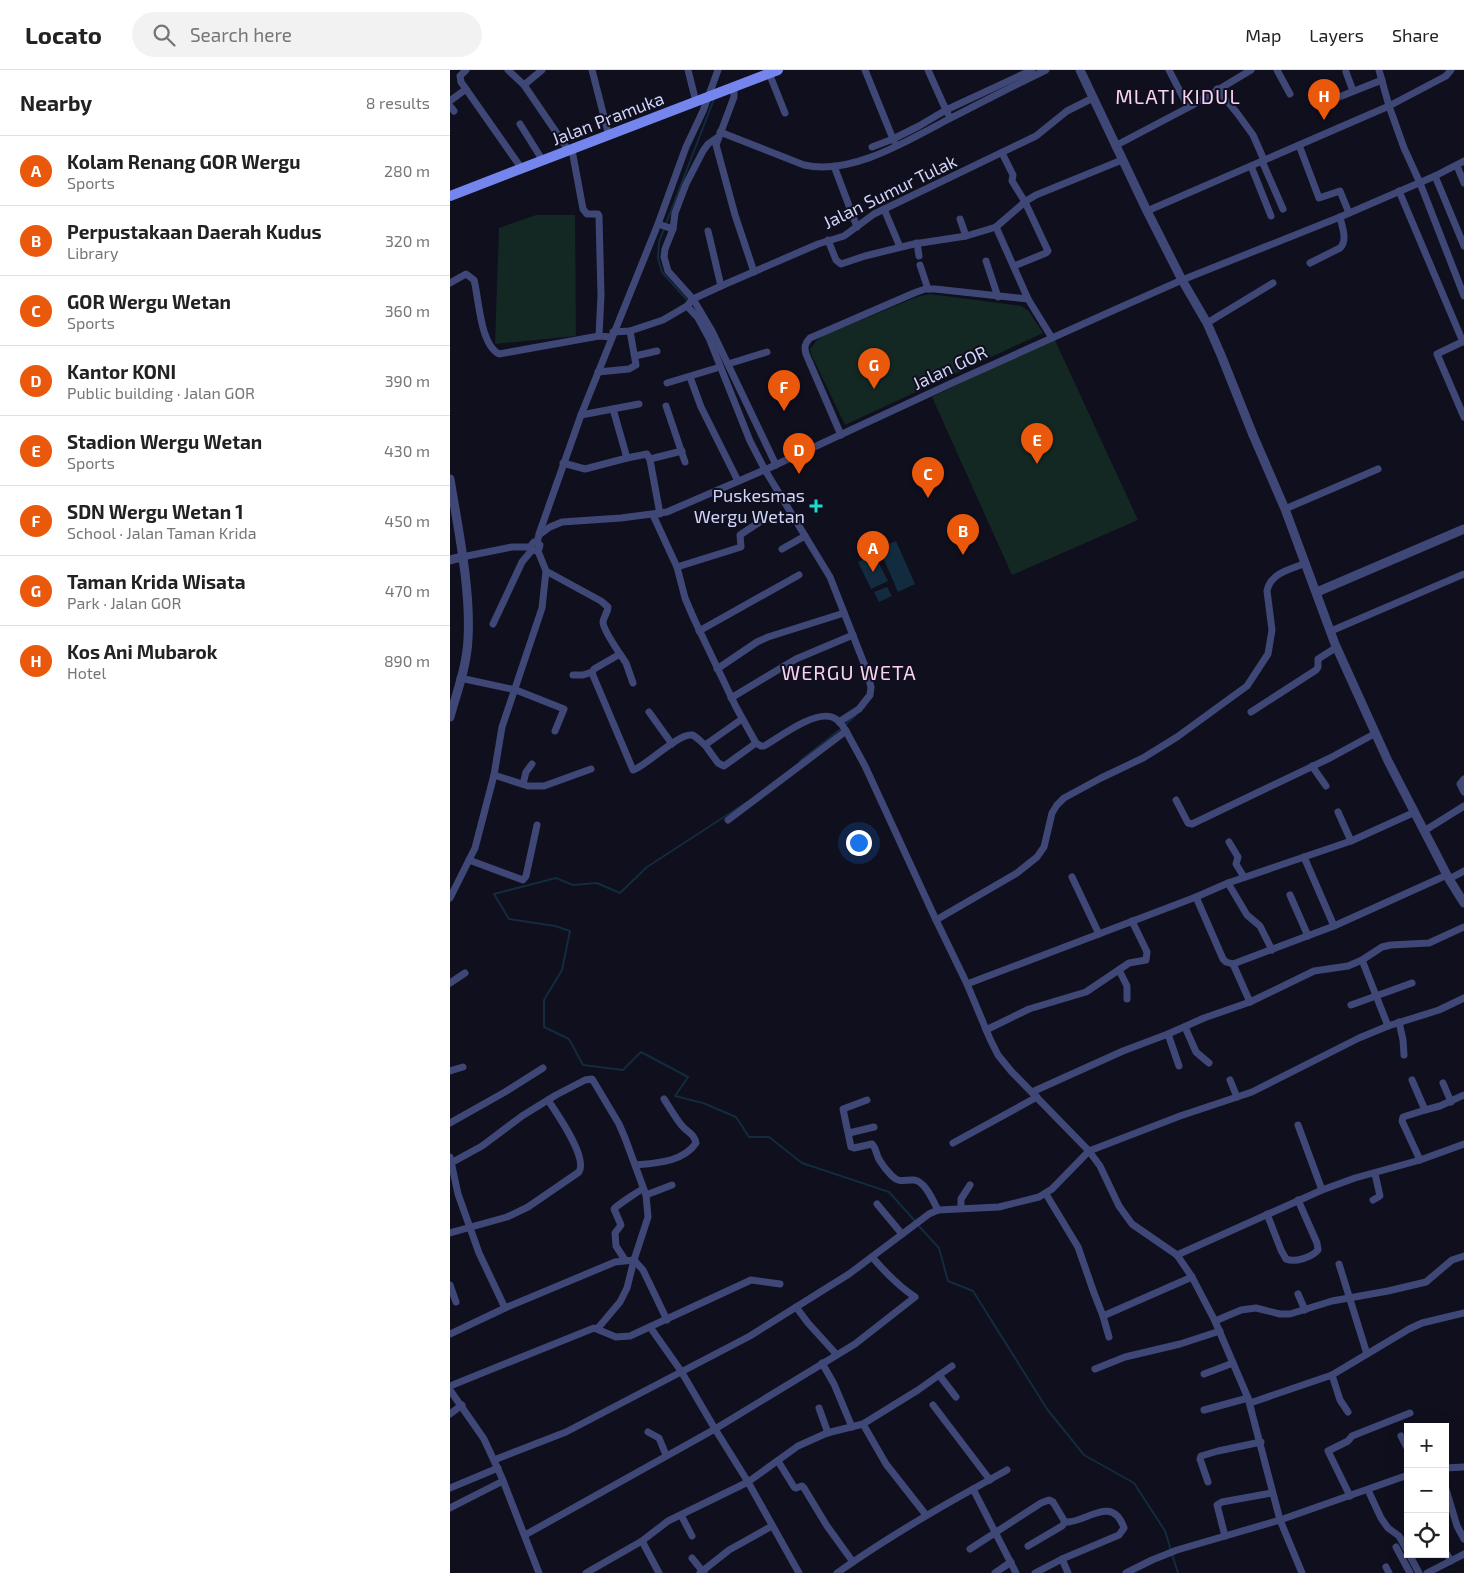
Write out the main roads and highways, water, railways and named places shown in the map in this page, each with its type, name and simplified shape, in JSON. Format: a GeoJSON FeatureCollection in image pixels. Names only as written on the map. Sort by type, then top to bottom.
{"type":"FeatureCollection","features":[{"type":"Feature","properties":{"kind":"main road","name":"Jalan Pramuka"},"geometry":{"type":"LineString","coordinates":[[450,196],[609,136],[702,104],[734,87],[773,72]]}},
{"type":"Feature","properties":{"kind":"water"},"geometry":{"type":"Polygon","coordinates":[[[896,541],[915,584],[898,592],[879,548],[896,541]]]}},
{"type":"Feature","properties":{"kind":"water"},"geometry":{"type":"Polygon","coordinates":[[[874,554],[888,581],[871,589],[858,562],[874,554]]]}},
{"type":"Feature","properties":{"kind":"water"},"geometry":{"type":"Polygon","coordinates":[[[887,587],[892,596],[879,602],[874,592],[887,587]]]}},
{"type":"Feature","properties":{"kind":"waterway"},"geometry":{"type":"LineString","coordinates":[[688,301],[662,272],[658,258],[659,242],[714,99]]}},
{"type":"Feature","properties":{"kind":"waterway"},"geometry":{"type":"LineString","coordinates":[[845,725],[856,715]]}},
{"type":"Feature","properties":{"kind":"waterway"},"geometry":{"type":"LineString","coordinates":[[800,761],[842,728]]}},
{"type":"Feature","properties":{"kind":"waterway"},"geometry":{"type":"LineString","coordinates":[[747,802],[647,867],[620,893],[597,883],[573,885],[556,878],[494,894],[509,919],[555,926],[570,931],[562,970],[544,1000],[544,1027],[569,1039],[583,1065],[623,1070],[641,1052],[688,1077],[675,1096],[703,1103],[736,1117],[749,1137],[769,1137],[802,1163],[889,1192],[915,1221]]}},
{"type":"Feature","properties":{"kind":"waterway"},"geometry":{"type":"LineString","coordinates":[[918,1225],[939,1248],[948,1281],[973,1291],[1047,1409],[1084,1455],[1134,1483],[1165,1531],[1171,1550]]}},
{"type":"Feature","properties":{"kind":"waterway"},"geometry":{"type":"LineString","coordinates":[[1172,1554],[1178,1573]]}},
{"type":"Feature","properties":{"kind":"place","name":"Kos Ani Mubarok"},"geometry":{"type":"Point","coordinates":[1324,120]}},
{"type":"Feature","properties":{"kind":"place","name":"Taman Krida Wisata"},"geometry":{"type":"Point","coordinates":[874,389]}},
{"type":"Feature","properties":{"kind":"place","name":"SDN Wergu Wetan 1"},"geometry":{"type":"Point","coordinates":[784,411]}},
{"type":"Feature","properties":{"kind":"place","name":"Stadion Wergu Wetan"},"geometry":{"type":"Point","coordinates":[1037,464]}},
{"type":"Feature","properties":{"kind":"place","name":"Kantor KONI"},"geometry":{"type":"Point","coordinates":[799,474]}},
{"type":"Feature","properties":{"kind":"place","name":"GOR Wergu Wetan"},"geometry":{"type":"Point","coordinates":[928,498]}},
{"type":"Feature","properties":{"kind":"place","name":"Puskesmas Wergu Wetan"},"geometry":{"type":"Point","coordinates":[816,506]}},
{"type":"Feature","properties":{"kind":"place","name":"Perpustakaan Daerah Kudus"},"geometry":{"type":"Point","coordinates":[963,555]}},
{"type":"Feature","properties":{"kind":"place","name":"Kolam Renang GOR Wergu"},"geometry":{"type":"Point","coordinates":[873,572]}},
{"type":"Feature","properties":{"kind":"district","name":"MLATI KIDUL"},"geometry":{"type":"Point","coordinates":[1178,97]}},
{"type":"Feature","properties":{"kind":"district","name":"WERGU WETA"},"geometry":{"type":"Point","coordinates":[849,673]}}]}
